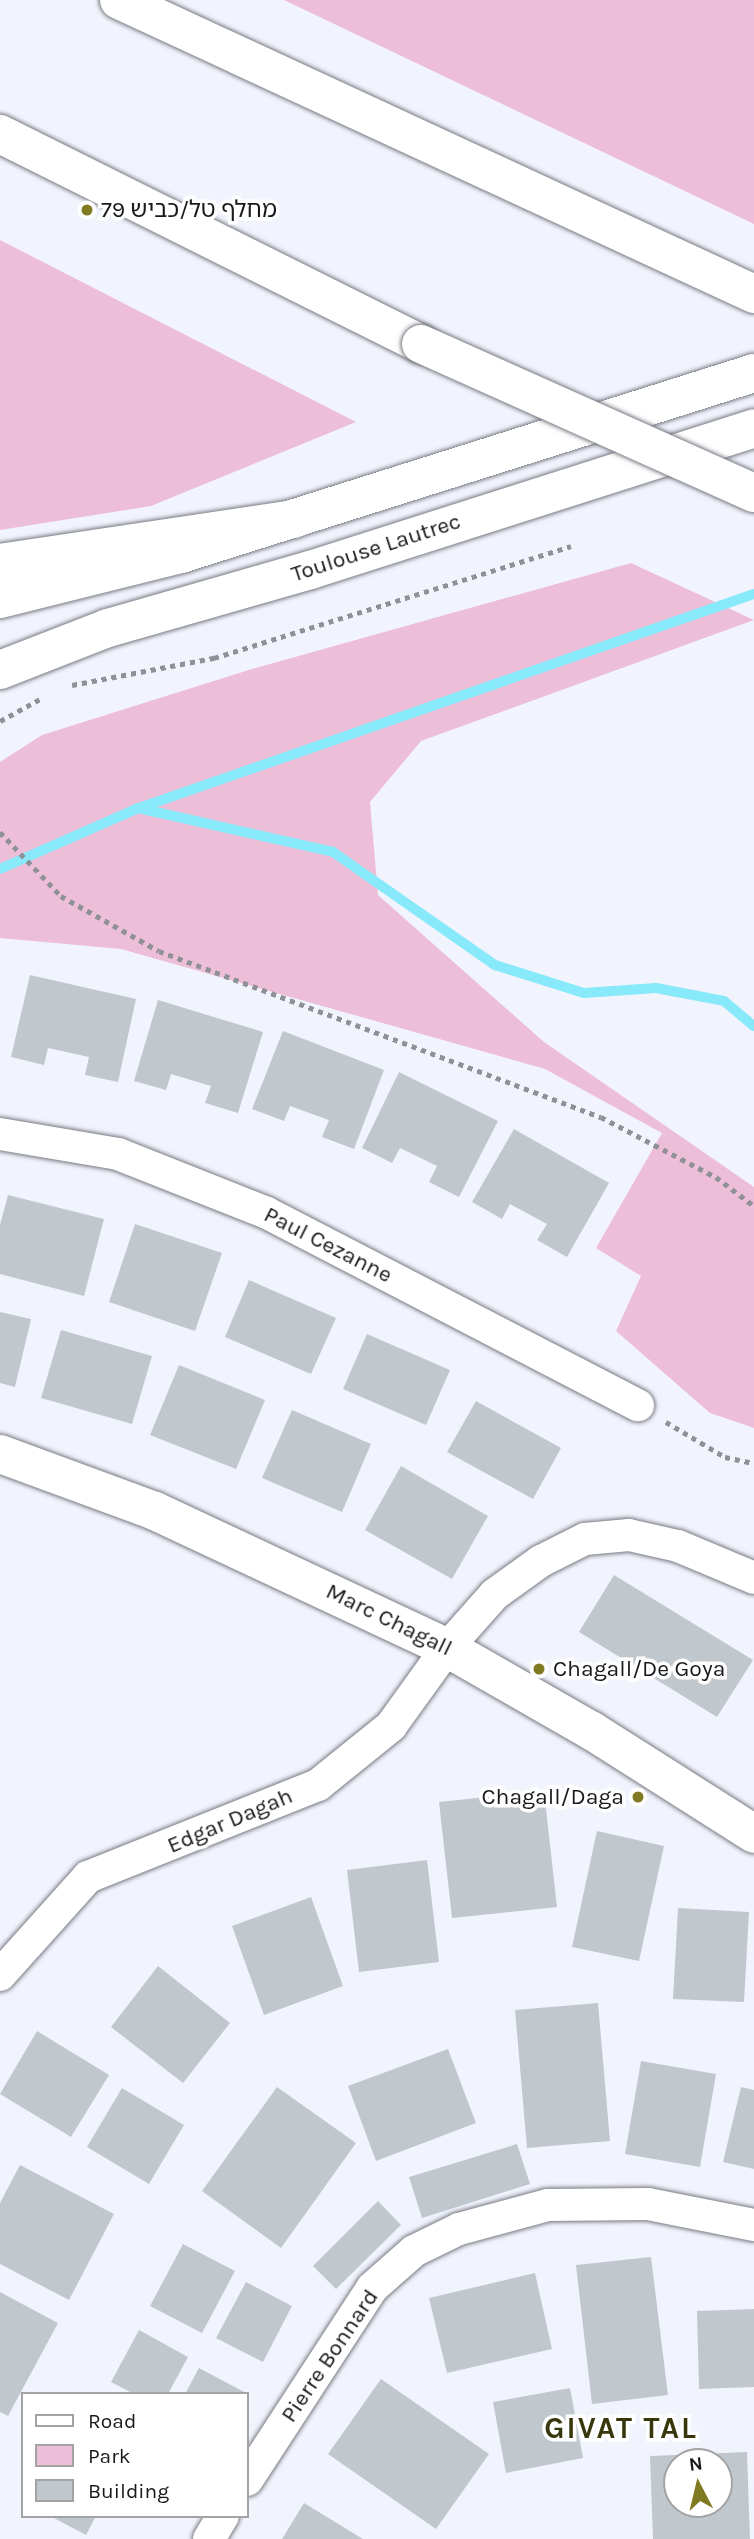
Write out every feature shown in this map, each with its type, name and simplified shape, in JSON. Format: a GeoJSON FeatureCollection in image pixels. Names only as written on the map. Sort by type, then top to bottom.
{"type":"FeatureCollection","features":[{"type":"Feature","properties":{"kind":"main road"},"geometry":{"type":"LineString","coordinates":[[119,0],[304,88],[552,199],[754,294]]}},
{"type":"Feature","properties":{"kind":"main road"},"geometry":{"type":"LineString","coordinates":[[148,0],[304,88]]}},
{"type":"Feature","properties":{"kind":"main road"},"geometry":{"type":"LineString","coordinates":[[0,134],[421,344],[754,493]]}},
{"type":"Feature","properties":{"kind":"main road"},"geometry":{"type":"LineString","coordinates":[[0,599],[181,554],[754,373]]}},
{"type":"Feature","properties":{"kind":"main road","name":"Toulouse Lautrec"},"geometry":{"type":"LineString","coordinates":[[0,670],[108,628],[297,574],[754,428]]}},
{"type":"Feature","properties":{"kind":"main road"},"geometry":{"type":"LineString","coordinates":[[0,563],[294,519]]}},
{"type":"Feature","properties":{"kind":"main road","name":"Marc Chagall"},"geometry":{"type":"LineString","coordinates":[[0,1454],[155,1511],[447,1648],[592,1731],[754,1834]]}},
{"type":"Feature","properties":{"kind":"street","name":"Paul Cezanne"},"geometry":{"type":"LineString","coordinates":[[0,1134],[118,1154],[267,1213],[638,1405]]}},
{"type":"Feature","properties":{"kind":"street","name":"Edgar Dagah"},"geometry":{"type":"LineString","coordinates":[[0,1975],[88,1877],[318,1785],[391,1726],[447,1648],[495,1594],[541,1561],[585,1539],[629,1535],[678,1546],[754,1578]]}},
{"type":"Feature","properties":{"kind":"street","name":"Pierre Bonnard"},"geometry":{"type":"LineString","coordinates":[[248,2478],[372,2288],[414,2251],[459,2229],[548,2205],[648,2204],[754,2225]]}},
{"type":"Feature","properties":{"kind":"street"},"geometry":{"type":"LineString","coordinates":[[208,2539],[222,2518]]}},
{"type":"Feature","properties":{"kind":"path"},"geometry":{"type":"LineString","coordinates":[[60,688],[214,658],[571,546]]}},
{"type":"Feature","properties":{"kind":"path"},"geometry":{"type":"LineString","coordinates":[[0,721],[48,694]]}},
{"type":"Feature","properties":{"kind":"path"},"geometry":{"type":"LineString","coordinates":[[0,832],[61,896],[159,951],[601,1117],[716,1177],[754,1206]]}},
{"type":"Feature","properties":{"kind":"path"},"geometry":{"type":"LineString","coordinates":[[638,1405],[724,1457],[754,1463]]}},
{"type":"Feature","properties":{"kind":"green space"},"geometry":{"type":"Polygon","coordinates":[[[284,0],[754,0],[754,224],[284,0]]]}},
{"type":"Feature","properties":{"kind":"green space"},"geometry":{"type":"Polygon","coordinates":[[[0,240],[356,422],[151,506],[0,530],[0,240]]]}},
{"type":"Feature","properties":{"kind":"green space"},"geometry":{"type":"Polygon","coordinates":[[[631,563],[754,620],[421,741],[370,802],[378,895],[544,1042],[754,1187],[754,1428],[710,1413],[616,1331],[641,1276],[596,1248],[662,1133],[545,1069],[121,949],[0,938],[0,762],[42,735],[252,669],[631,563]]]}},
{"type":"Feature","properties":{"kind":"building"},"geometry":{"type":"Polygon","coordinates":[[[30,975],[136,999],[118,1082],[85,1075],[89,1057],[48,1048],[44,1065],[11,1057],[30,975]]]}},
{"type":"Feature","properties":{"kind":"building"},"geometry":{"type":"Polygon","coordinates":[[[158,1000],[263,1032],[238,1113],[205,1103],[211,1086],[171,1074],[166,1090],[134,1081],[158,1000]]]}},
{"type":"Feature","properties":{"kind":"building"},"geometry":{"type":"Polygon","coordinates":[[[283,1031],[384,1070],[354,1149],[322,1137],[329,1120],[290,1106],[284,1121],[252,1109],[283,1031]]]}},
{"type":"Feature","properties":{"kind":"building"},"geometry":{"type":"Polygon","coordinates":[[[399,1072],[498,1121],[459,1197],[429,1182],[437,1166],[400,1148],[392,1163],[362,1148],[399,1072]]]}},
{"type":"Feature","properties":{"kind":"building"},"geometry":{"type":"Polygon","coordinates":[[[514,1129],[609,1183],[567,1257],[537,1240],[547,1224],[510,1204],[502,1219],[472,1202],[514,1129]]]}},
{"type":"Feature","properties":{"kind":"building"},"geometry":{"type":"Polygon","coordinates":[[[8,1195],[104,1219],[84,1296],[0,1274],[0,1225],[8,1195]]]}},
{"type":"Feature","properties":{"kind":"building"},"geometry":{"type":"Polygon","coordinates":[[[135,1224],[222,1253],[195,1331],[109,1302],[135,1224]]]}},
{"type":"Feature","properties":{"kind":"building"},"geometry":{"type":"Polygon","coordinates":[[[249,1280],[336,1318],[311,1374],[225,1337],[249,1280]]]}},
{"type":"Feature","properties":{"kind":"building"},"geometry":{"type":"Polygon","coordinates":[[[0,1312],[31,1319],[15,1387],[0,1383],[0,1312]]]}},
{"type":"Feature","properties":{"kind":"building"},"geometry":{"type":"Polygon","coordinates":[[[61,1330],[152,1356],[132,1424],[41,1398],[61,1330]]]}},
{"type":"Feature","properties":{"kind":"building"},"geometry":{"type":"Polygon","coordinates":[[[367,1334],[450,1370],[426,1425],[343,1389],[367,1334]]]}},
{"type":"Feature","properties":{"kind":"building"},"geometry":{"type":"Polygon","coordinates":[[[179,1365],[265,1400],[236,1469],[150,1435],[179,1365]]]}},
{"type":"Feature","properties":{"kind":"building"},"geometry":{"type":"Polygon","coordinates":[[[476,1401],[561,1448],[533,1499],[447,1452],[476,1401]]]}},
{"type":"Feature","properties":{"kind":"building"},"geometry":{"type":"Polygon","coordinates":[[[292,1410],[371,1444],[342,1512],[262,1478],[292,1410]]]}},
{"type":"Feature","properties":{"kind":"building"},"geometry":{"type":"Polygon","coordinates":[[[401,1466],[488,1516],[452,1579],[365,1530],[401,1466]]]}},
{"type":"Feature","properties":{"kind":"building"},"geometry":{"type":"Polygon","coordinates":[[[614,1575],[753,1660],[717,1717],[579,1632],[614,1575]]]}},
{"type":"Feature","properties":{"kind":"building"},"geometry":{"type":"Polygon","coordinates":[[[544,1791],[557,1907],[452,1918],[439,1802],[544,1791]]]}},
{"type":"Feature","properties":{"kind":"building"},"geometry":{"type":"Polygon","coordinates":[[[597,1831],[664,1846],[639,1961],[572,1947],[597,1831]]]}},
{"type":"Feature","properties":{"kind":"building"},"geometry":{"type":"Polygon","coordinates":[[[427,1860],[439,1962],[359,1972],[347,1870],[427,1860]]]}},
{"type":"Feature","properties":{"kind":"building"},"geometry":{"type":"Polygon","coordinates":[[[311,1897],[343,1986],[264,2015],[232,1926],[311,1897]]]}},
{"type":"Feature","properties":{"kind":"building"},"geometry":{"type":"Polygon","coordinates":[[[678,1908],[749,1912],[744,2002],[673,1999],[678,1908]]]}},
{"type":"Feature","properties":{"kind":"building"},"geometry":{"type":"Polygon","coordinates":[[[158,1966],[230,2023],[183,2083],[111,2027],[158,1966]]]}},
{"type":"Feature","properties":{"kind":"building"},"geometry":{"type":"Polygon","coordinates":[[[598,2003],[610,2141],[527,2148],[515,2010],[598,2003]]]}},
{"type":"Feature","properties":{"kind":"building"},"geometry":{"type":"Polygon","coordinates":[[[37,2031],[109,2075],[71,2137],[0,2094],[37,2031]]]}},
{"type":"Feature","properties":{"kind":"building"},"geometry":{"type":"Polygon","coordinates":[[[448,2049],[476,2123],[376,2161],[348,2086],[448,2049]]]}},
{"type":"Feature","properties":{"kind":"building"},"geometry":{"type":"Polygon","coordinates":[[[641,2061],[716,2074],[700,2167],[625,2154],[641,2061]]]}},
{"type":"Feature","properties":{"kind":"building"},"geometry":{"type":"Polygon","coordinates":[[[277,2087],[356,2143],[281,2248],[202,2191],[277,2087]]]}},
{"type":"Feature","properties":{"kind":"building"},"geometry":{"type":"Polygon","coordinates":[[[741,2087],[754,2090],[754,2169],[723,2162],[741,2087]]]}},
{"type":"Feature","properties":{"kind":"building"},"geometry":{"type":"Polygon","coordinates":[[[122,2088],[184,2125],[149,2184],[87,2147],[122,2088]]]}},
{"type":"Feature","properties":{"kind":"building"},"geometry":{"type":"Polygon","coordinates":[[[517,2144],[530,2184],[422,2218],[409,2177],[517,2144]]]}},
{"type":"Feature","properties":{"kind":"building"},"geometry":{"type":"Polygon","coordinates":[[[20,2165],[114,2214],[69,2300],[0,2264],[0,2203],[20,2165]]]}},
{"type":"Feature","properties":{"kind":"building"},"geometry":{"type":"Polygon","coordinates":[[[378,2201],[401,2225],[336,2289],[313,2266],[378,2201]]]}},
{"type":"Feature","properties":{"kind":"building"},"geometry":{"type":"Polygon","coordinates":[[[183,2244],[235,2271],[202,2333],[150,2306],[183,2244]]]}},
{"type":"Feature","properties":{"kind":"building"},"geometry":{"type":"Polygon","coordinates":[[[651,2257],[668,2395],[592,2404],[576,2265],[651,2257]]]}},
{"type":"Feature","properties":{"kind":"building"},"geometry":{"type":"Polygon","coordinates":[[[535,2273],[552,2349],[447,2373],[429,2298],[535,2273]]]}},
{"type":"Feature","properties":{"kind":"building"},"geometry":{"type":"Polygon","coordinates":[[[246,2282],[292,2306],[263,2362],[216,2338],[246,2282]]]}},
{"type":"Feature","properties":{"kind":"building"},"geometry":{"type":"Polygon","coordinates":[[[0,2292],[58,2323],[8,2416],[0,2412],[0,2292]]]}},
{"type":"Feature","properties":{"kind":"building"},"geometry":{"type":"Polygon","coordinates":[[[754,2309],[754,2387],[699,2389],[697,2311],[754,2309]]]}},
{"type":"Feature","properties":{"kind":"building"},"geometry":{"type":"Polygon","coordinates":[[[139,2330],[188,2357],[169,2392],[130,2392],[111,2382],[139,2330]]]}},
{"type":"Feature","properties":{"kind":"building"},"geometry":{"type":"Polygon","coordinates":[[[199,2368],[244,2392],[186,2392],[199,2368]]]}},
{"type":"Feature","properties":{"kind":"building"},"geometry":{"type":"Polygon","coordinates":[[[381,2379],[489,2454],[436,2529],[328,2454],[381,2379]]]}},
{"type":"Feature","properties":{"kind":"building"},"geometry":{"type":"Polygon","coordinates":[[[570,2388],[583,2458],[506,2473],[493,2402],[570,2388]]]}},
{"type":"Feature","properties":{"kind":"building"},"geometry":{"type":"Polygon","coordinates":[[[747,2452],[750,2539],[653,2539],[650,2456],[663,2455],[663,2518],[733,2518],[733,2453],[747,2452]]]}},
{"type":"Feature","properties":{"kind":"building"},"geometry":{"type":"Polygon","coordinates":[[[304,2503],[363,2539],[282,2539],[304,2503]]]}},
{"type":"Feature","properties":{"kind":"building"},"geometry":{"type":"Polygon","coordinates":[[[54,2518],[95,2518],[86,2535],[54,2518]]]}},
{"type":"Feature","properties":{"kind":"waterway"},"geometry":{"type":"LineString","coordinates":[[139,808],[754,594]]}},
{"type":"Feature","properties":{"kind":"waterway"},"geometry":{"type":"LineString","coordinates":[[0,869],[138,808],[333,852],[495,965],[584,993],[656,988],[724,1001],[754,1026]]}},
{"type":"Feature","properties":{"kind":"place","name":"מחלף טל/כביש 79"},"geometry":{"type":"Point","coordinates":[87,210]}},
{"type":"Feature","properties":{"kind":"place","name":"Chagall/De Goya"},"geometry":{"type":"Point","coordinates":[539,1669]}},
{"type":"Feature","properties":{"kind":"place","name":"Chagall/Daga"},"geometry":{"type":"Point","coordinates":[638,1797]}},
{"type":"Feature","properties":{"kind":"district","name":"GIVAT TAL"},"geometry":{"type":"Point","coordinates":[621,2428]}}]}
